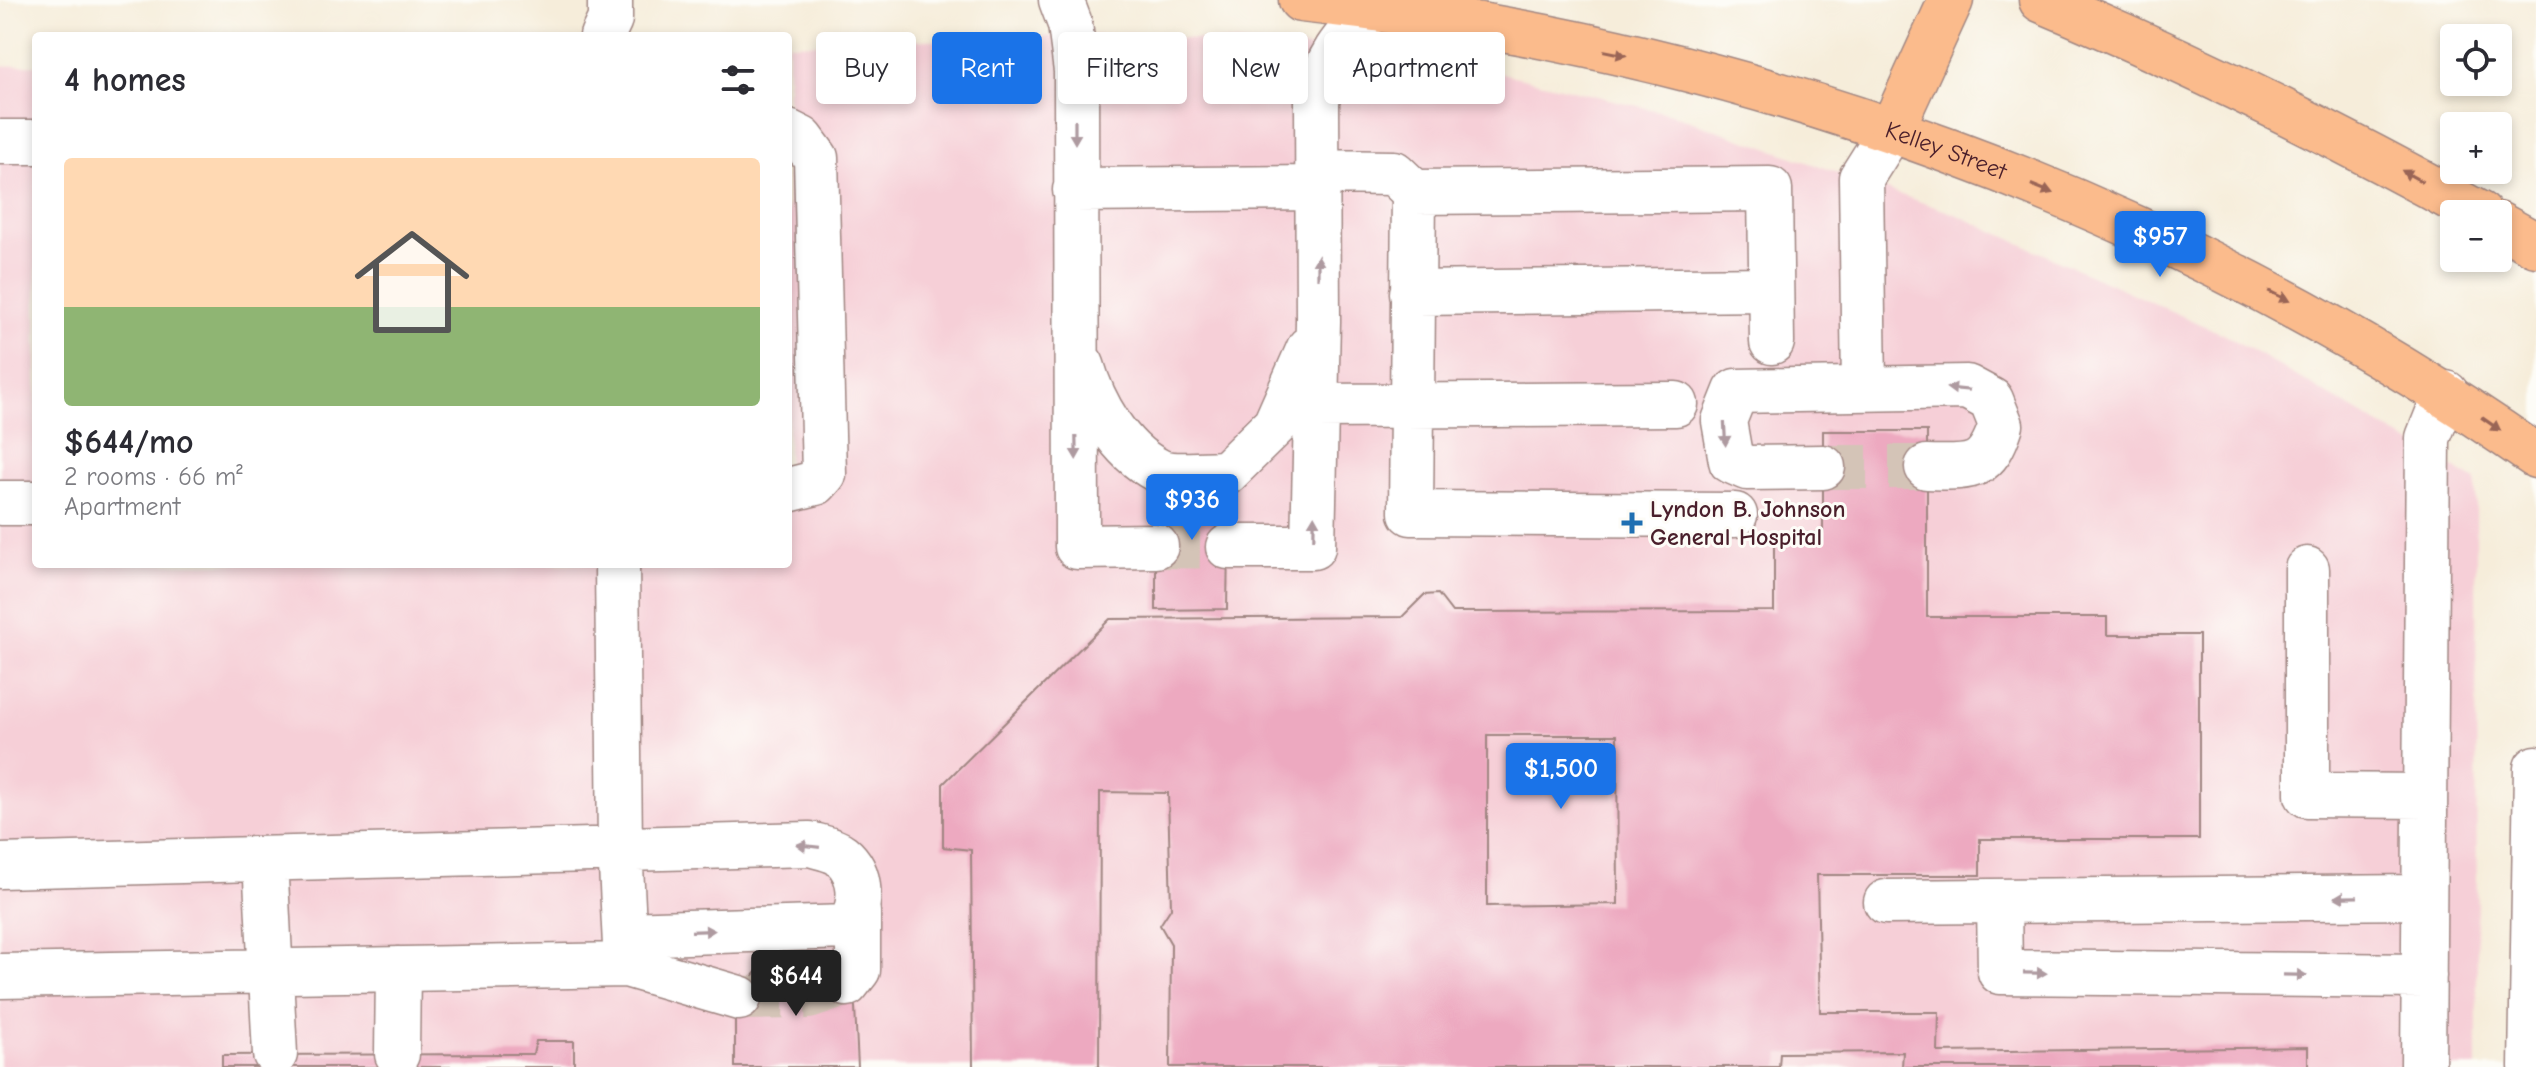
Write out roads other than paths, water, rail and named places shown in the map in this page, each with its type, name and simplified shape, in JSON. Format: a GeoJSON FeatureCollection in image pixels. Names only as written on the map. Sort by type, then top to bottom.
{"type":"FeatureCollection","features":[{"type":"Feature","properties":{"kind":"main road","name":"Kelley Street"},"geometry":{"type":"LineString","coordinates":[[1301,0],[1465,21],[1709,72],[1892,129],[2092,210],[2289,301],[2446,393],[2536,456]]}},
{"type":"Feature","properties":{"kind":"main road"},"geometry":{"type":"LineString","coordinates":[[1892,129],[1951,0]]}},
{"type":"Feature","properties":{"kind":"main road"},"geometry":{"type":"LineString","coordinates":[[2041,0],[2185,61],[2366,151],[2455,200]]}},
{"type":"Feature","properties":{"kind":"main road"},"geometry":{"type":"LineString","coordinates":[[2512,232],[2536,245]]}},
{"type":"Feature","properties":{"kind":"lane"},"geometry":{"type":"LineString","coordinates":[[1061,0],[1070,24],[1076,71],[1074,335],[1077,547],[1156,546]]}},
{"type":"Feature","properties":{"kind":"lane"},"geometry":{"type":"LineString","coordinates":[[1228,547],[1313,547],[1318,321],[1317,101],[1323,72],[1337,45],[1373,8]]}},
{"type":"Feature","properties":{"kind":"lane"},"geometry":{"type":"LineString","coordinates":[[1864,387],[1861,178],[1892,129]]}},
{"type":"Feature","properties":{"kind":"lane"},"geometry":{"type":"LineString","coordinates":[[792,134],[802,139],[816,158],[824,474],[816,483],[792,489]]}},
{"type":"Feature","properties":{"kind":"lane"},"geometry":{"type":"LineString","coordinates":[[0,142],[32,142]]}},
{"type":"Feature","properties":{"kind":"lane"},"geometry":{"type":"LineString","coordinates":[[1075,190],[1318,180],[1394,173],[1414,192],[1770,189],[1772,342]]}},
{"type":"Feature","properties":{"kind":"lane"},"geometry":{"type":"LineString","coordinates":[[1414,192],[1411,513],[1735,515]]}},
{"type":"Feature","properties":{"kind":"lane"},"geometry":{"type":"LineString","coordinates":[[1412,293],[1770,289]]}},
{"type":"Feature","properties":{"kind":"lane"},"geometry":{"type":"LineString","coordinates":[[1074,335],[1090,394],[1124,443],[1159,472],[1226,473],[1275,425],[1302,372],[1318,321]]}},
{"type":"Feature","properties":{"kind":"lane"},"geometry":{"type":"LineString","coordinates":[[1823,467],[1747,468],[1731,461],[1724,421],[1736,391],[1967,387],[1991,400],[2001,425],[1992,453],[1970,468],[1927,467]]}},
{"type":"Feature","properties":{"kind":"lane"},"geometry":{"type":"LineString","coordinates":[[2423,1067],[2428,438],[2446,393]]}},
{"type":"Feature","properties":{"kind":"lane"},"geometry":{"type":"LineString","coordinates":[[1316,406],[1676,404]]}},
{"type":"Feature","properties":{"kind":"lane"},"geometry":{"type":"LineString","coordinates":[[0,503],[32,503]]}},
{"type":"Feature","properties":{"kind":"lane"},"geometry":{"type":"LineString","coordinates":[[617,568],[620,847],[625,950]]}},
{"type":"Feature","properties":{"kind":"lane"},"geometry":{"type":"LineString","coordinates":[[2307,569],[2307,795],[2424,796]]}},
{"type":"Feature","properties":{"kind":"lane"},"geometry":{"type":"LineString","coordinates":[[2531,1067],[2536,768]]}},
{"type":"Feature","properties":{"kind":"lane"},"geometry":{"type":"LineString","coordinates":[[0,866],[810,844],[838,853],[849,864],[858,886],[858,970],[847,984]]}},
{"type":"Feature","properties":{"kind":"lane"},"geometry":{"type":"LineString","coordinates":[[265,860],[275,1054]]}},
{"type":"Feature","properties":{"kind":"lane"},"geometry":{"type":"LineString","coordinates":[[1886,902],[2424,897]]}},
{"type":"Feature","properties":{"kind":"lane"},"geometry":{"type":"LineString","coordinates":[[1999,901],[2000,972],[2424,976]]}},
{"type":"Feature","properties":{"kind":"lane"},"geometry":{"type":"LineString","coordinates":[[0,976],[398,969],[848,927],[858,912]]}},
{"type":"Feature","properties":{"kind":"lane"},"geometry":{"type":"LineString","coordinates":[[625,950],[739,998]]}},
{"type":"Feature","properties":{"kind":"lane"},"geometry":{"type":"LineString","coordinates":[[397,1054],[398,969]]}},
{"type":"Feature","properties":{"kind":"tunnel"},"geometry":{"type":"LineString","coordinates":[[1823,467],[1927,467]]}},
{"type":"Feature","properties":{"kind":"tunnel"},"geometry":{"type":"LineString","coordinates":[[1156,546],[1228,547]]}},
{"type":"Feature","properties":{"kind":"tunnel"},"geometry":{"type":"LineString","coordinates":[[739,998],[809,997],[847,984]]}},
{"type":"Feature","properties":{"kind":"place","name":"Lyndon B. Johnson General Hospital"},"geometry":{"type":"Point","coordinates":[1632,523]}}]}
